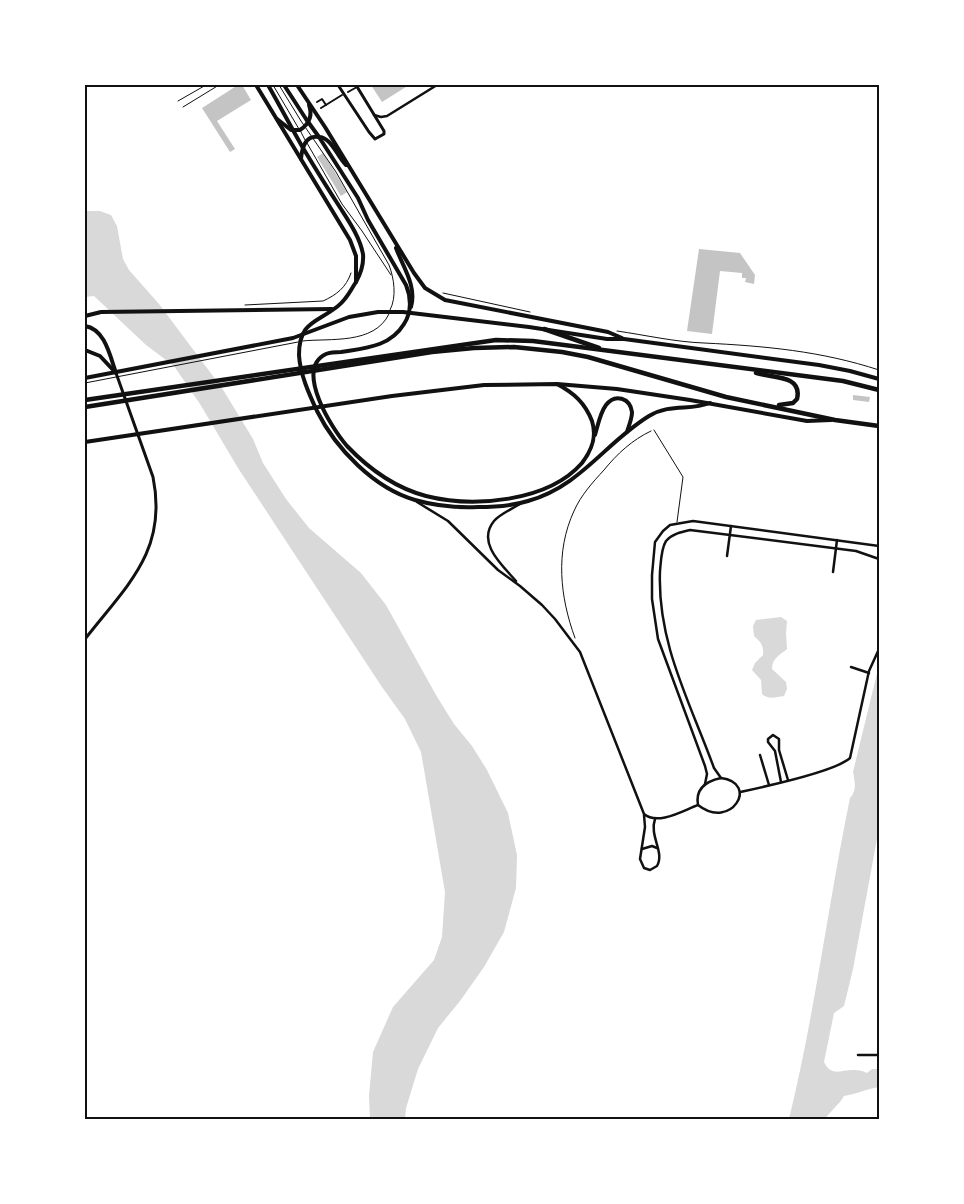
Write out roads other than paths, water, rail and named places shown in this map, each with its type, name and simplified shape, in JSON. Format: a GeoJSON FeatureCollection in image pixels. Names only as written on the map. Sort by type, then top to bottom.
{"type":"FeatureCollection","features":[{"type":"Feature","properties":{"kind":"highway"},"geometry":{"type":"LineString","coordinates":[[544,329],[610,351]]}},
{"type":"Feature","properties":{"kind":"highway"},"geometry":{"type":"LineString","coordinates":[[85,400],[496,340],[517,339],[843,380],[879,390]]}},
{"type":"Feature","properties":{"kind":"highway"},"geometry":{"type":"LineString","coordinates":[[85,407],[431,350],[501,347],[534,348],[588,357],[702,391],[835,420],[879,426]]}},
{"type":"Feature","properties":{"kind":"highway"},"geometry":{"type":"LineString","coordinates":[[746,369],[762,375],[786,378],[791,380],[796,387],[798,396],[793,403],[787,405],[768,405]]}},
{"type":"Feature","properties":{"kind":"main road"},"geometry":{"type":"LineString","coordinates":[[256,85],[353,246],[356,282]]}},
{"type":"Feature","properties":{"kind":"main road"},"geometry":{"type":"LineString","coordinates":[[268,85],[303,147],[354,230],[359,242],[363,261],[361,273],[346,298],[334,309],[316,319],[303,331],[300,363],[309,391],[323,421],[347,454],[376,479],[414,500],[436,505],[473,508],[523,502],[544,496],[578,476],[641,422],[660,411],[674,407],[704,406],[710,403]]}},
{"type":"Feature","properties":{"kind":"main road"},"geometry":{"type":"LineString","coordinates":[[284,85],[307,125],[319,137],[358,198],[368,220],[406,285],[410,296],[409,311]]}},
{"type":"Feature","properties":{"kind":"main road"},"geometry":{"type":"LineString","coordinates":[[297,85],[316,112],[414,274],[425,288],[445,300],[608,332],[624,339]]}},
{"type":"Feature","properties":{"kind":"main road"},"geometry":{"type":"LineString","coordinates":[[277,119],[294,131],[300,130],[307,125],[311,114],[309,103]]}},
{"type":"Feature","properties":{"kind":"main road"},"geometry":{"type":"LineString","coordinates":[[301,159],[306,142],[313,137],[319,137],[328,140],[350,168]]}},
{"type":"Feature","properties":{"kind":"main road"},"geometry":{"type":"LineString","coordinates":[[392,238],[413,292],[412,304],[401,330],[388,341],[374,346],[327,354],[315,366],[315,384],[327,417],[346,445],[372,468],[385,478],[415,492],[436,498],[470,501],[512,498],[537,492],[567,476],[586,457],[592,447],[604,409],[612,400],[617,398],[622,398],[627,402],[632,414],[626,434]]}},
{"type":"Feature","properties":{"kind":"main road"},"geometry":{"type":"LineString","coordinates":[[85,316],[112,312],[334,309]]}},
{"type":"Feature","properties":{"kind":"main road"},"geometry":{"type":"LineString","coordinates":[[85,378],[293,338],[349,318],[369,313],[393,311],[818,365],[850,371],[879,380]]}},
{"type":"Feature","properties":{"kind":"main road"},"geometry":{"type":"LineString","coordinates":[[85,326],[95,330],[102,337],[116,372]]}},
{"type":"Feature","properties":{"kind":"main road"},"geometry":{"type":"LineString","coordinates":[[85,350],[100,356],[116,372]]}},
{"type":"Feature","properties":{"kind":"main road"},"geometry":{"type":"LineString","coordinates":[[557,384],[574,394],[582,402],[591,420],[594,437]]}},
{"type":"Feature","properties":{"kind":"main road"},"geometry":{"type":"LineString","coordinates":[[85,442],[446,388],[484,385],[557,384],[617,389],[710,403],[807,421],[835,420]]}},
{"type":"Feature","properties":{"kind":"street"},"geometry":{"type":"LineString","coordinates":[[338,85],[374,139],[384,133],[357,86],[348,92]]}},
{"type":"Feature","properties":{"kind":"street"},"geometry":{"type":"LineString","coordinates":[[374,114],[381,117],[387,116],[437,85]]}},
{"type":"Feature","properties":{"kind":"street"},"geometry":{"type":"LineString","coordinates":[[321,108],[342,95]]}},
{"type":"Feature","properties":{"kind":"street"},"geometry":{"type":"LineString","coordinates":[[317,102],[322,99],[326,105]]}},
{"type":"Feature","properties":{"kind":"street"},"geometry":{"type":"LineString","coordinates":[[85,639],[138,570],[153,537],[157,510],[153,477],[116,372]]}},
{"type":"Feature","properties":{"kind":"street"},"geometry":{"type":"LineString","coordinates":[[414,500],[448,520],[498,570],[520,586]]}},
{"type":"Feature","properties":{"kind":"street"},"geometry":{"type":"LineString","coordinates":[[523,502],[494,522],[490,528],[488,540],[494,555],[520,586],[555,619],[580,652],[644,814],[645,827],[640,862],[644,868],[650,870],[656,868],[660,862],[652,830],[654,819]]}},
{"type":"Feature","properties":{"kind":"street"},"geometry":{"type":"LineString","coordinates":[[705,784],[721,778],[734,781],[740,792],[739,801],[734,807],[720,813],[705,810],[698,804],[698,794],[705,784],[707,774],[658,639],[652,599],[655,542],[670,524],[693,521],[879,546]]}},
{"type":"Feature","properties":{"kind":"street"},"geometry":{"type":"LineString","coordinates":[[727,556],[731,526]]}},
{"type":"Feature","properties":{"kind":"street"},"geometry":{"type":"LineString","coordinates":[[721,778],[714,768],[672,660],[660,599],[663,548],[671,536],[690,530],[730,534],[856,551],[879,559]]}},
{"type":"Feature","properties":{"kind":"street"},"geometry":{"type":"LineString","coordinates":[[833,572],[837,540]]}},
{"type":"Feature","properties":{"kind":"street"},"geometry":{"type":"LineString","coordinates":[[652,599],[660,599]]}},
{"type":"Feature","properties":{"kind":"street"},"geometry":{"type":"LineString","coordinates":[[740,792],[827,769],[850,758],[869,672],[879,649]]}},
{"type":"Feature","properties":{"kind":"street"},"geometry":{"type":"LineString","coordinates":[[851,667],[869,672]]}},
{"type":"Feature","properties":{"kind":"street"},"geometry":{"type":"LineString","coordinates":[[687,715],[693,713]]}},
{"type":"Feature","properties":{"kind":"street"},"geometry":{"type":"LineString","coordinates":[[781,782],[775,751],[768,742],[768,739],[773,735],[779,739],[778,750],[788,780]]}},
{"type":"Feature","properties":{"kind":"street"},"geometry":{"type":"LineString","coordinates":[[760,755],[769,785]]}},
{"type":"Feature","properties":{"kind":"street"},"geometry":{"type":"LineString","coordinates":[[644,814],[654,819],[698,804]]}},
{"type":"Feature","properties":{"kind":"street"},"geometry":{"type":"LineString","coordinates":[[642,849],[652,846],[657,848]]}},
{"type":"Feature","properties":{"kind":"street"},"geometry":{"type":"LineString","coordinates":[[858,1055],[879,1055]]}},
{"type":"Feature","properties":{"kind":"lane"},"geometry":{"type":"LineString","coordinates":[[178,101],[206,85]]}},
{"type":"Feature","properties":{"kind":"lane"},"geometry":{"type":"LineString","coordinates":[[183,107],[219,85]]}},
{"type":"Feature","properties":{"kind":"lane"},"geometry":{"type":"LineString","coordinates":[[273,85],[342,204],[392,278]]}},
{"type":"Feature","properties":{"kind":"lane"},"geometry":{"type":"LineString","coordinates":[[85,383],[301,341],[362,336],[377,327],[386,318],[392,306],[394,294],[389,265],[344,184],[279,85]]}},
{"type":"Feature","properties":{"kind":"lane"},"geometry":{"type":"LineString","coordinates":[[654,430],[683,477],[677,522]]}}]}
